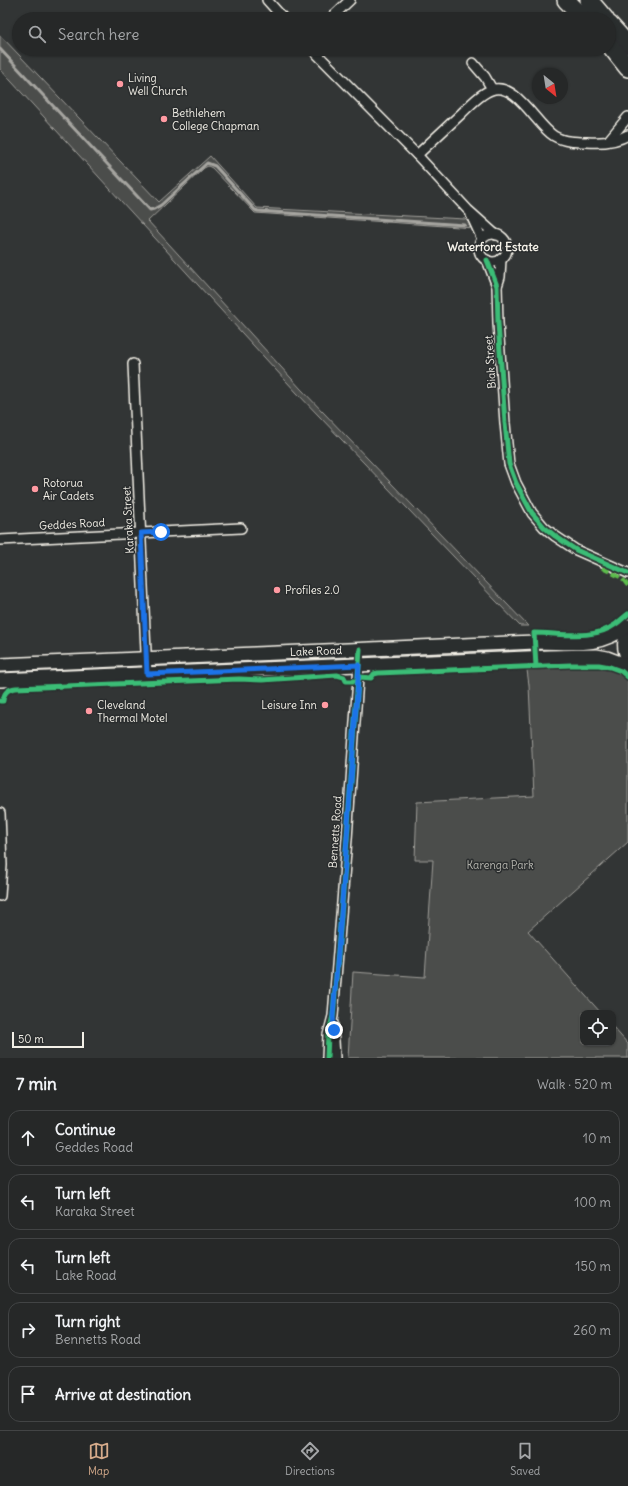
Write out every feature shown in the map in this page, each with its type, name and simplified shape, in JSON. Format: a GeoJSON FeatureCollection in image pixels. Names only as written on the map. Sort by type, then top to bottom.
{"type":"FeatureCollection","features":[{"type":"Feature","properties":{"kind":"highway"},"geometry":{"type":"LineString","coordinates":[[566,0],[578,12]]}},
{"type":"Feature","properties":{"kind":"highway"},"geometry":{"type":"LineString","coordinates":[[589,0],[599,12]]}},
{"type":"Feature","properties":{"kind":"highway"},"geometry":{"type":"LineString","coordinates":[[616,32],[628,45]]}},
{"type":"Feature","properties":{"kind":"highway"},"geometry":{"type":"LineString","coordinates":[[616,53],[628,68]]}},
{"type":"Feature","properties":{"kind":"main road","name":"Lake Road"},"geometry":{"type":"LineString","coordinates":[[0,665],[535,642],[589,642],[599,641],[613,636],[628,626]]}},
{"type":"Feature","properties":{"kind":"main road"},"geometry":{"type":"LineString","coordinates":[[628,633],[624,645],[628,659]]}},
{"type":"Feature","properties":{"kind":"main road","name":"Lake Road"},"geometry":{"type":"LineString","coordinates":[[0,680],[596,656],[607,658],[628,666]]}},
{"type":"Feature","properties":{"kind":"street"},"geometry":{"type":"LineString","coordinates":[[267,0],[278,12]]}},
{"type":"Feature","properties":{"kind":"street"},"geometry":{"type":"LineString","coordinates":[[337,12],[350,0]]}},
{"type":"Feature","properties":{"kind":"street"},"geometry":{"type":"LineString","coordinates":[[319,56],[418,155],[468,210],[496,235],[503,239],[506,245],[506,252],[501,259],[495,261],[487,260],[479,251],[480,244],[482,239],[489,235],[496,235]]}},
{"type":"Feature","properties":{"kind":"street"},"geometry":{"type":"LineString","coordinates":[[473,63],[485,77],[492,89]]}},
{"type":"Feature","properties":{"kind":"street"},"geometry":{"type":"LineString","coordinates":[[418,155],[483,94],[492,89],[502,89],[516,96],[553,136],[561,140],[597,143],[620,140],[628,135]]}},
{"type":"Feature","properties":{"kind":"street"},"geometry":{"type":"LineString","coordinates":[[608,141],[628,117]]}},
{"type":"Feature","properties":{"kind":"street"},"geometry":{"type":"LineString","coordinates":[[468,210],[482,239]]}},
{"type":"Feature","properties":{"kind":"street","name":"Biak Street"},"geometry":{"type":"LineString","coordinates":[[497,286],[500,277],[501,259]]}},
{"type":"Feature","properties":{"kind":"street","name":"Biak Street"},"geometry":{"type":"LineString","coordinates":[[487,260],[497,286],[501,374],[510,464],[516,483],[532,513],[544,527],[576,550],[628,573]]}},
{"type":"Feature","properties":{"kind":"street","name":"Karaka Street"},"geometry":{"type":"LineString","coordinates":[[133,364],[147,674]]}},
{"type":"Feature","properties":{"kind":"street","name":"Geddes Road"},"geometry":{"type":"LineString","coordinates":[[0,540],[241,528]]}},
{"type":"Feature","properties":{"kind":"street","name":"Bennetts Road"},"geometry":{"type":"LineString","coordinates":[[335,1058],[333,1016],[360,649]]}},
{"type":"Feature","properties":{"kind":"street"},"geometry":{"type":"LineString","coordinates":[[0,813],[2,865],[0,896]]}},
{"type":"Feature","properties":{"kind":"street","name":"Bennetts Road"},"geometry":{"type":"LineString","coordinates":[[327,1058],[328,1035],[333,1016]]}},
{"type":"Feature","properties":{"kind":"street","name":"Bennetts Road"},"geometry":{"type":"LineString","coordinates":[[332,1058],[334,1030]]}},
{"type":"Feature","properties":{"kind":"green space"},"geometry":{"type":"Polygon","coordinates":[[[0,35],[12,48],[12,56],[20,56],[159,202],[210,156],[257,208],[465,219],[474,228],[255,213],[212,168],[208,166],[204,168],[148,221],[301,389],[528,626],[520,626],[297,393],[0,69],[0,35]]]}},
{"type":"Feature","properties":{"kind":"green space","name":"Karenga Park"},"geometry":{"type":"Polygon","coordinates":[[[593,667],[612,671],[628,681],[628,842],[528,931],[598,1010],[580,1010],[580,1046],[616,1046],[616,1030],[628,1044],[628,1058],[348,1058],[353,972],[425,977],[433,860],[415,860],[417,802],[534,796],[527,670],[593,667]]]}},
{"type":"Feature","properties":{"kind":"waterway"},"geometry":{"type":"LineString","coordinates":[[0,49],[150,210],[161,205],[207,163],[215,166],[255,210],[258,211],[465,225]]}},
{"type":"Feature","properties":{"kind":"marked path"},"geometry":{"type":"LineString","coordinates":[[602,568],[622,578],[628,586]]}},
{"type":"Feature","properties":{"kind":"cycle path"},"geometry":{"type":"LineString","coordinates":[[487,260],[497,286],[505,423],[509,464],[516,483],[532,513],[544,527],[555,536],[576,550],[628,573]]}},
{"type":"Feature","properties":{"kind":"cycle path"},"geometry":{"type":"LineString","coordinates":[[536,666],[534,633],[576,635],[597,633],[616,624],[628,614]]}},
{"type":"Feature","properties":{"kind":"cycle path"},"geometry":{"type":"LineString","coordinates":[[327,1058],[328,1035],[333,1016],[360,649]]}},
{"type":"Feature","properties":{"kind":"cycle path"},"geometry":{"type":"LineString","coordinates":[[0,701],[3,701],[4,695],[7,692],[16,688],[239,679],[262,680],[337,675],[344,677],[346,681],[357,681],[360,677],[371,678],[374,674],[378,673],[571,665],[599,665],[610,667],[621,671],[628,677]]}},
{"type":"Feature","properties":{"kind":"place","name":"Living Well Church"},"geometry":{"type":"Point","coordinates":[120,84]}},
{"type":"Feature","properties":{"kind":"place","name":"Bethlehem College Chapman"},"geometry":{"type":"Point","coordinates":[164,119]}},
{"type":"Feature","properties":{"kind":"place","name":"Rotorua Air Cadets"},"geometry":{"type":"Point","coordinates":[35,489]}},
{"type":"Feature","properties":{"kind":"place","name":"Profiles 2.0"},"geometry":{"type":"Point","coordinates":[277,590]}},
{"type":"Feature","properties":{"kind":"place","name":"Leisure Inn"},"geometry":{"type":"Point","coordinates":[325,705]}},
{"type":"Feature","properties":{"kind":"place","name":"Cleveland Thermal Motel"},"geometry":{"type":"Point","coordinates":[89,711]}},
{"type":"Feature","properties":{"kind":"district","name":"Waterford Estate"},"geometry":{"type":"Point","coordinates":[493,247]}},
{"type":"Feature","properties":{"kind":"route"},"geometry":{"type":"LineString","coordinates":[[161,532],[141,533],[147,674],[359,665],[333,1016],[334,1030]]}}]}
